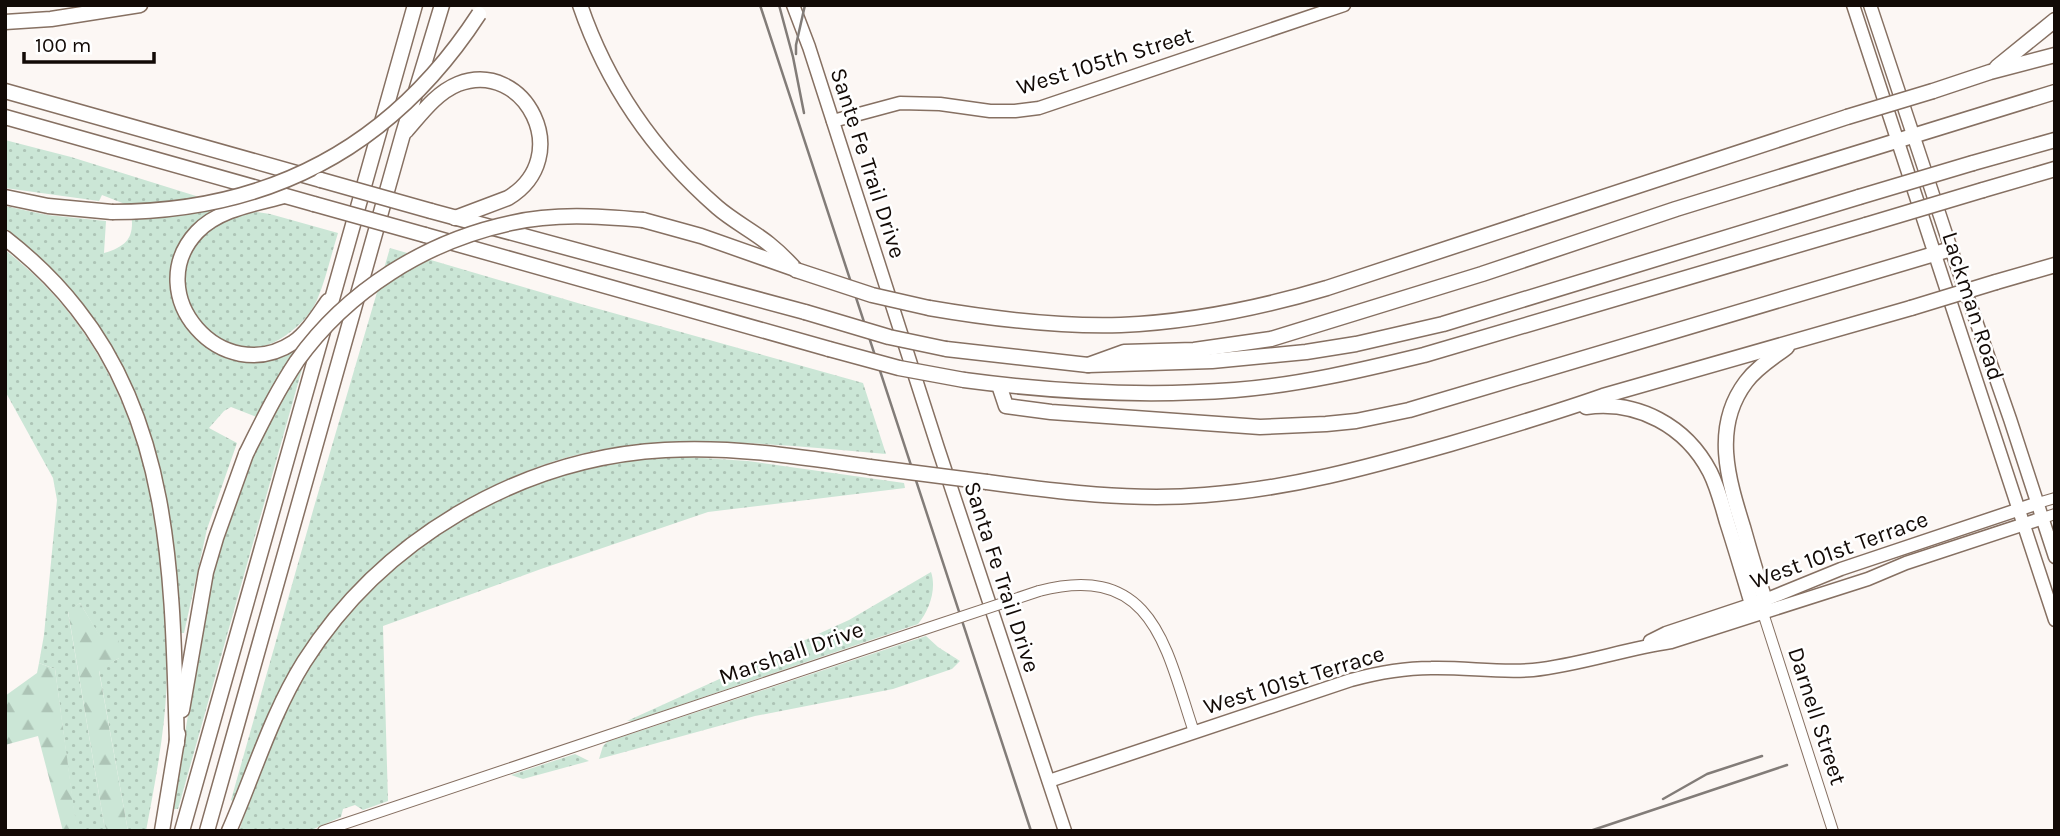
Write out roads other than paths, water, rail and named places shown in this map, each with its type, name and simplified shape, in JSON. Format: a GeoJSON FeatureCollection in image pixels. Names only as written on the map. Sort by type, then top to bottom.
{"type":"FeatureCollection","features":[{"type":"Feature","properties":{"kind":"highway"},"geometry":{"type":"LineString","coordinates":[[5,22],[51,19],[140,5]]}},
{"type":"Feature","properties":{"kind":"highway"},"geometry":{"type":"LineString","coordinates":[[182,831],[415,5]]}},
{"type":"Feature","properties":{"kind":"highway"},"geometry":{"type":"LineString","coordinates":[[207,831],[403,134],[442,5]]}},
{"type":"Feature","properties":{"kind":"highway"},"geometry":{"type":"LineString","coordinates":[[580,5],[598,53],[613,82],[660,150],[719,209],[769,244],[796,270]]}},
{"type":"Feature","properties":{"kind":"highway"},"geometry":{"type":"LineString","coordinates":[[5,197],[48,206],[112,212],[163,211],[230,200],[281,182],[331,159],[398,110],[446,61],[482,10]]}},
{"type":"Feature","properties":{"kind":"highway"},"geometry":{"type":"LineString","coordinates":[[1990,72],[2055,20]]}},
{"type":"Feature","properties":{"kind":"highway"},"geometry":{"type":"LineString","coordinates":[[162,831],[206,572],[246,454],[282,384],[313,341],[348,305],[372,285],[417,256],[461,237],[512,222],[559,216],[643,220],[691,233],[872,295],[929,308],[1017,321],[1099,325],[1187,319],[1258,306],[1327,288],[1847,117],[1990,72],[2055,55]]}},
{"type":"Feature","properties":{"kind":"highway"},"geometry":{"type":"LineString","coordinates":[[403,134],[442,93],[475,80],[496,83],[514,91],[529,106],[538,123],[541,148],[528,181],[516,194],[455,218]]}},
{"type":"Feature","properties":{"kind":"highway"},"geometry":{"type":"LineString","coordinates":[[5,91],[889,337],[946,349],[1088,365],[1254,358],[1306,352],[1399,335],[2055,140]]}},
{"type":"Feature","properties":{"kind":"highway"},"geometry":{"type":"LineString","coordinates":[[1088,365],[1124,352],[1194,350],[1271,339],[1676,209],[2055,92]]}},
{"type":"Feature","properties":{"kind":"highway"},"geometry":{"type":"LineString","coordinates":[[5,117],[899,368],[999,385],[1097,393],[1237,390],[1331,375],[1424,355],[2055,169]]}},
{"type":"Feature","properties":{"kind":"highway"},"geometry":{"type":"LineString","coordinates":[[1990,188],[2055,177]]}},
{"type":"Feature","properties":{"kind":"highway"},"geometry":{"type":"LineString","coordinates":[[284,196],[229,212],[212,220],[197,233],[184,252],[178,275],[180,296],[187,315],[200,333],[218,347],[238,354],[259,355],[277,351],[301,336],[334,294]]}},
{"type":"Feature","properties":{"kind":"highway"},"geometry":{"type":"LineString","coordinates":[[5,238],[51,278],[93,330],[115,367],[142,429],[160,500],[168,555],[173,613],[177,743]]}},
{"type":"Feature","properties":{"kind":"highway"},"geometry":{"type":"LineString","coordinates":[[999,385],[1006,406],[1051,412],[1259,427],[1356,421],[1421,407],[1951,249]]}},
{"type":"Feature","properties":{"kind":"highway"},"geometry":{"type":"LineString","coordinates":[[229,831],[278,709],[305,661],[350,603],[388,565],[424,536],[466,509],[511,486],[547,473],[584,462],[638,452],[724,450],[768,453],[1076,494],[1203,496],[1270,488],[1369,467],[1564,410],[1602,396],[2055,265]]}},
{"type":"Feature","properties":{"kind":"highway"},"geometry":{"type":"LineString","coordinates":[[1760,606],[1729,481],[1725,436],[1733,405],[1745,384],[1759,368],[1794,342]]}},
{"type":"Feature","properties":{"kind":"highway"},"geometry":{"type":"LineString","coordinates":[[1564,410],[1594,406],[1624,407],[1650,415],[1683,435],[1703,460],[1716,484],[1760,606]]}},
{"type":"Feature","properties":{"kind":"main road","name":"Sante Fe Trail Drive"},"geometry":{"type":"LineString","coordinates":[[793,5],[901,335]]}},
{"type":"Feature","properties":{"kind":"main road","name":"West 105th Street"},"geometry":{"type":"LineString","coordinates":[[833,121],[900,103],[940,104],[990,111],[1039,108],[1344,5]]}},
{"type":"Feature","properties":{"kind":"main road","name":"Lackman Road"},"geometry":{"type":"LineString","coordinates":[[1853,5],[2055,620]]}},
{"type":"Feature","properties":{"kind":"main road","name":"Lackman Road"},"geometry":{"type":"LineString","coordinates":[[1870,5],[2038,503],[2049,516],[2055,557]]}},
{"type":"Feature","properties":{"kind":"main road","name":"Santa Fe Trail Drive"},"geometry":{"type":"LineString","coordinates":[[901,335],[1065,831]]}},
{"type":"Feature","properties":{"kind":"main road"},"geometry":{"type":"LineString","coordinates":[[1972,369],[1980,368],[1986,373],[1999,407],[2010,419]]}},
{"type":"Feature","properties":{"kind":"main road","name":"West 101st Terrace"},"geometry":{"type":"LineString","coordinates":[[1760,606],[1841,569],[2038,503]]}},
{"type":"Feature","properties":{"kind":"main road","name":"West 101st Terrace"},"geometry":{"type":"LineString","coordinates":[[1049,781],[1376,674],[1431,668],[1530,670],[1587,662],[1640,646],[1666,633],[1868,579],[1906,563],[2049,516]]}},
{"type":"Feature","properties":{"kind":"street","name":"West 101st Terrace"},"geometry":{"type":"LineString","coordinates":[[2038,503],[2055,498]]}},
{"type":"Feature","properties":{"kind":"street","name":"Marshall Drive"},"geometry":{"type":"LineString","coordinates":[[323,831],[1039,591],[1073,584],[1096,586],[1120,594],[1140,608],[1156,627],[1194,732]]}},
{"type":"Feature","properties":{"kind":"street","name":"Darnell Street"},"geometry":{"type":"LineString","coordinates":[[1760,606],[1833,831]]}},
{"type":"Feature","properties":{"kind":"railway"},"geometry":{"type":"LineString","coordinates":[[760,5],[1031,831]]}},
{"type":"Feature","properties":{"kind":"railway"},"geometry":{"type":"LineString","coordinates":[[779,5],[804,113]]}},
{"type":"Feature","properties":{"kind":"railway"},"geometry":{"type":"LineString","coordinates":[[796,54],[805,5]]}},
{"type":"Feature","properties":{"kind":"railway"},"geometry":{"type":"LineString","coordinates":[[1663,799],[1707,774],[1762,756]]}},
{"type":"Feature","properties":{"kind":"railway"},"geometry":{"type":"LineString","coordinates":[[1590,831],[1787,765]]}},
{"type":"Feature","properties":{"kind":"railway"},"geometry":{"type":"LineString","coordinates":[[1432,831],[1445,831]]}}]}
